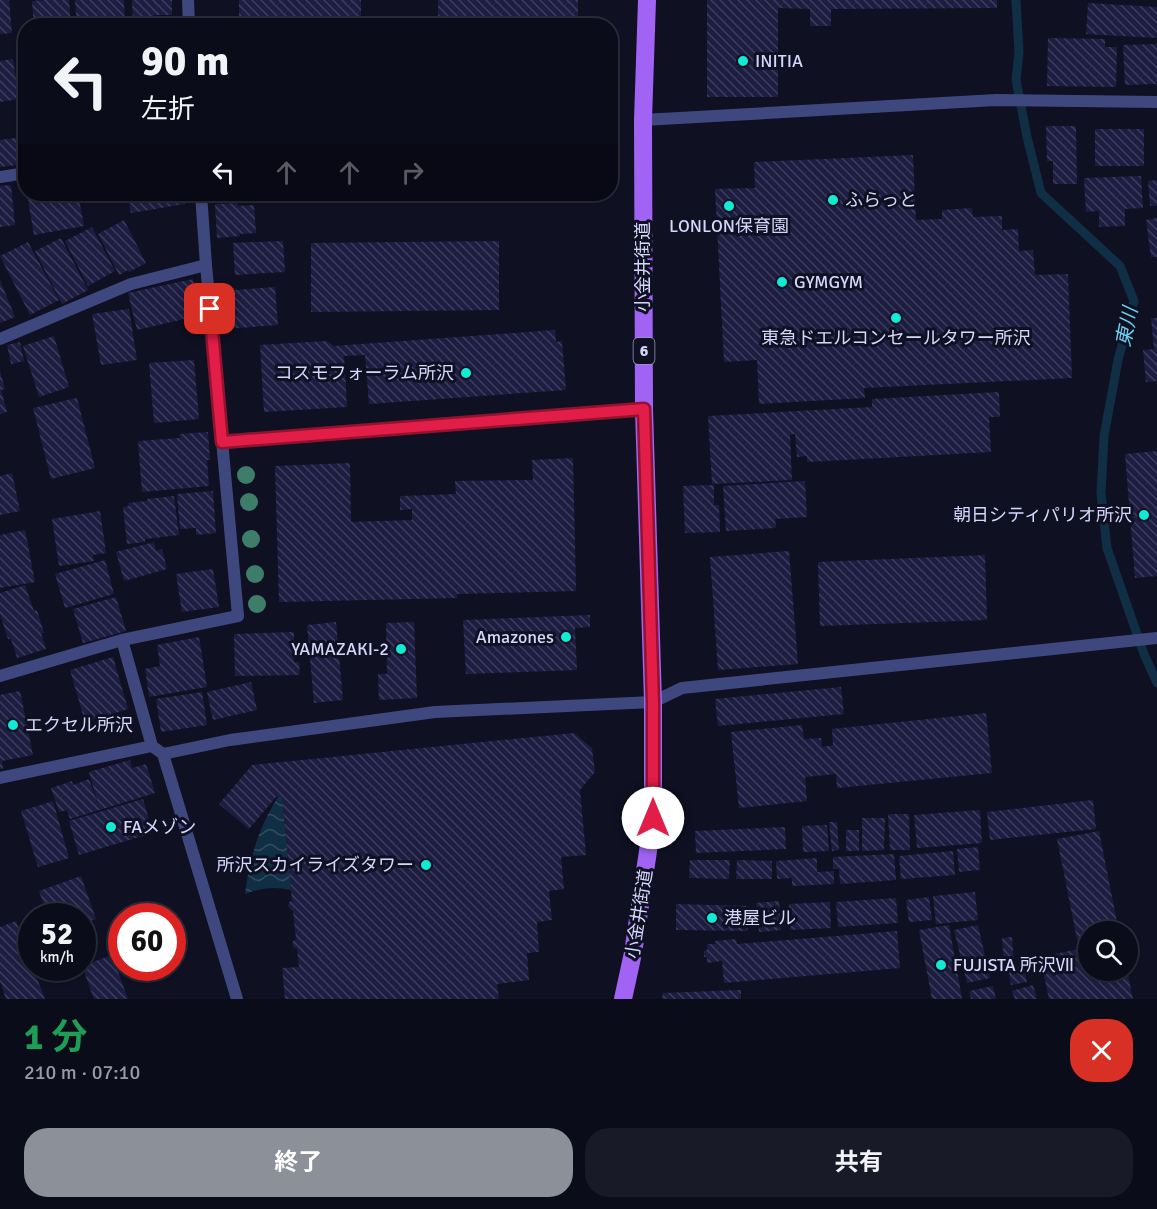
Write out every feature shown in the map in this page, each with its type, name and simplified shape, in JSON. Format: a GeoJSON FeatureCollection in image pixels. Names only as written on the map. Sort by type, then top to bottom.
{"type":"FeatureCollection","features":[{"type":"Feature","properties":{"kind":"main road","name":"小金井街道"},"geometry":{"type":"LineString","coordinates":[[623,999],[633,953],[653,818],[653,702],[644,409],[643,120],[647,0]]}},
{"type":"Feature","properties":{"kind":"street"},"geometry":{"type":"LineString","coordinates":[[188,0],[189,18]]}},
{"type":"Feature","properties":{"kind":"street"},"geometry":{"type":"LineString","coordinates":[[643,120],[996,100],[1157,102]]}},
{"type":"Feature","properties":{"kind":"street"},"geometry":{"type":"LineString","coordinates":[[0,177],[18,174]]}},
{"type":"Feature","properties":{"kind":"street"},"geometry":{"type":"LineString","coordinates":[[0,676],[122,640],[238,616],[201,201]]}},
{"type":"Feature","properties":{"kind":"street"},"geometry":{"type":"LineString","coordinates":[[0,339],[132,284],[206,265]]}},
{"type":"Feature","properties":{"kind":"street"},"geometry":{"type":"LineString","coordinates":[[222,442],[644,409]]}},
{"type":"Feature","properties":{"kind":"street"},"geometry":{"type":"LineString","coordinates":[[163,754],[230,740],[435,712],[653,702],[682,688],[1157,638]]}},
{"type":"Feature","properties":{"kind":"street"},"geometry":{"type":"LineString","coordinates":[[122,640],[152,746],[163,754],[237,999]]}},
{"type":"Feature","properties":{"kind":"street"},"geometry":{"type":"LineString","coordinates":[[0,778],[152,746]]}},
{"type":"Feature","properties":{"kind":"water"},"geometry":{"type":"Polygon","coordinates":[[[278,797],[282,797],[291,890],[268,888],[245,894],[256,844],[265,820],[278,797]]]}},
{"type":"Feature","properties":{"kind":"building"},"geometry":{"type":"Polygon","coordinates":[[[0,0],[9,0],[12,33],[0,34],[0,0]]]}},
{"type":"Feature","properties":{"kind":"building"},"geometry":{"type":"Polygon","coordinates":[[[69,0],[70,18],[33,18],[32,1],[69,0]]]}},
{"type":"Feature","properties":{"kind":"building"},"geometry":{"type":"Polygon","coordinates":[[[75,0],[124,0],[125,18],[76,18],[75,0]]]}},
{"type":"Feature","properties":{"kind":"building"},"geometry":{"type":"Polygon","coordinates":[[[132,0],[172,0],[172,15],[133,18],[132,0]]]}},
{"type":"Feature","properties":{"kind":"building"},"geometry":{"type":"Polygon","coordinates":[[[239,0],[361,0],[361,18],[239,18],[239,0]]]}},
{"type":"Feature","properties":{"kind":"building"},"geometry":{"type":"Polygon","coordinates":[[[438,0],[578,0],[578,18],[438,18],[438,0]]]}},
{"type":"Feature","properties":{"kind":"building","name":"INITIA"},"geometry":{"type":"Polygon","coordinates":[[[707,0],[997,0],[997,8],[831,9],[831,26],[810,26],[810,9],[778,8],[778,97],[707,97],[707,0]]]}},
{"type":"Feature","properties":{"kind":"building"},"geometry":{"type":"Polygon","coordinates":[[[1088,3],[1157,7],[1157,38],[1086,34],[1088,3]]]}},
{"type":"Feature","properties":{"kind":"building"},"geometry":{"type":"Polygon","coordinates":[[[1048,38],[1105,39],[1105,47],[1117,47],[1116,87],[1047,86],[1048,38]]]}},
{"type":"Feature","properties":{"kind":"building"},"geometry":{"type":"Polygon","coordinates":[[[1157,44],[1157,84],[1125,85],[1123,45],[1157,44]]]}},
{"type":"Feature","properties":{"kind":"building"},"geometry":{"type":"Polygon","coordinates":[[[13,59],[18,99],[0,102],[0,61],[13,59]]]}},
{"type":"Feature","properties":{"kind":"building"},"geometry":{"type":"Polygon","coordinates":[[[1046,126],[1076,126],[1077,184],[1053,184],[1053,161],[1047,161],[1046,126]]]}},
{"type":"Feature","properties":{"kind":"building"},"geometry":{"type":"Polygon","coordinates":[[[1095,129],[1144,129],[1144,166],[1095,166],[1095,129]]]}},
{"type":"Feature","properties":{"kind":"building"},"geometry":{"type":"Polygon","coordinates":[[[18,138],[18,165],[0,167],[0,140],[18,138]]]}},
{"type":"Feature","properties":{"kind":"building","name":"東急ドエルコンセールタワー所沢"},"geometry":{"type":"Polygon","coordinates":[[[913,155],[916,220],[942,219],[942,210],[972,208],[973,217],[1002,216],[1002,230],[1018,229],[1019,251],[1033,250],[1035,275],[1068,274],[1072,378],[864,388],[865,398],[759,404],[757,360],[724,362],[715,189],[755,188],[754,162],[913,155]]]}},
{"type":"Feature","properties":{"kind":"building"},"geometry":{"type":"Polygon","coordinates":[[[1141,176],[1143,208],[1125,209],[1125,226],[1099,227],[1099,211],[1086,212],[1084,178],[1141,176]]]}},
{"type":"Feature","properties":{"kind":"building"},"geometry":{"type":"Polygon","coordinates":[[[1157,180],[1157,206],[1150,206],[1148,181],[1157,180]]]}},
{"type":"Feature","properties":{"kind":"building"},"geometry":{"type":"Polygon","coordinates":[[[11,185],[15,225],[0,227],[0,186],[11,185]]]}},
{"type":"Feature","properties":{"kind":"building"},"geometry":{"type":"Polygon","coordinates":[[[28,201],[79,201],[84,226],[34,235],[28,201]]]}},
{"type":"Feature","properties":{"kind":"building"},"geometry":{"type":"Polygon","coordinates":[[[128,201],[185,201],[185,204],[131,213],[128,201]]]}},
{"type":"Feature","properties":{"kind":"building"},"geometry":{"type":"Polygon","coordinates":[[[238,203],[237,206],[254,205],[256,233],[217,238],[215,204],[238,203]]]}},
{"type":"Feature","properties":{"kind":"building"},"geometry":{"type":"Polygon","coordinates":[[[1157,218],[1157,257],[1151,257],[1146,220],[1157,218]]]}},
{"type":"Feature","properties":{"kind":"building"},"geometry":{"type":"Polygon","coordinates":[[[124,220],[146,263],[119,275],[98,234],[124,220]]]}},
{"type":"Feature","properties":{"kind":"building"},"geometry":{"type":"Polygon","coordinates":[[[92,227],[115,271],[88,286],[65,241],[92,227]]]}},
{"type":"Feature","properties":{"kind":"building"},"geometry":{"type":"Polygon","coordinates":[[[61,238],[88,290],[62,304],[35,251],[61,238]]]}},
{"type":"Feature","properties":{"kind":"building"},"geometry":{"type":"Polygon","coordinates":[[[283,241],[285,272],[235,275],[233,243],[283,241]]]}},
{"type":"Feature","properties":{"kind":"building"},"geometry":{"type":"Polygon","coordinates":[[[499,241],[499,310],[311,312],[311,243],[499,241]]]}},
{"type":"Feature","properties":{"kind":"building"},"geometry":{"type":"Polygon","coordinates":[[[28,242],[59,300],[30,315],[0,256],[28,242]]]}},
{"type":"Feature","properties":{"kind":"building"},"geometry":{"type":"Polygon","coordinates":[[[193,279],[201,315],[137,330],[128,293],[193,279]]]}},
{"type":"Feature","properties":{"kind":"building"},"geometry":{"type":"Polygon","coordinates":[[[0,280],[15,317],[0,323],[0,280]]]}},
{"type":"Feature","properties":{"kind":"building"},"geometry":{"type":"Polygon","coordinates":[[[275,287],[278,325],[224,329],[221,291],[275,287]]]}},
{"type":"Feature","properties":{"kind":"building"},"geometry":{"type":"Polygon","coordinates":[[[129,309],[137,360],[101,365],[92,314],[129,309]]]}},
{"type":"Feature","properties":{"kind":"building"},"geometry":{"type":"Polygon","coordinates":[[[1151,318],[1157,318],[1157,381],[1146,382],[1143,350],[1154,349],[1151,318]]]}},
{"type":"Feature","properties":{"kind":"building","name":"コスモフォーラム所沢"},"geometry":{"type":"Polygon","coordinates":[[[555,330],[556,342],[562,341],[566,390],[369,404],[365,355],[344,356],[347,407],[264,412],[260,345],[326,341],[334,346],[555,330]]]}},
{"type":"Feature","properties":{"kind":"building"},"geometry":{"type":"Polygon","coordinates":[[[54,336],[69,387],[39,397],[23,346],[54,336]]]}},
{"type":"Feature","properties":{"kind":"building"},"geometry":{"type":"Polygon","coordinates":[[[20,342],[24,361],[11,364],[7,345],[20,342]]]}},
{"type":"Feature","properties":{"kind":"building"},"geometry":{"type":"Polygon","coordinates":[[[194,360],[199,419],[154,423],[149,363],[194,360]]]}},
{"type":"Feature","properties":{"kind":"building"},"geometry":{"type":"Polygon","coordinates":[[[0,371],[5,389],[1,390],[7,412],[0,414],[0,371]]]}},
{"type":"Feature","properties":{"kind":"building"},"geometry":{"type":"Polygon","coordinates":[[[999,392],[1000,417],[989,417],[991,452],[807,462],[807,456],[797,457],[795,434],[790,435],[792,480],[712,484],[708,416],[872,407],[872,399],[999,392]]]}},
{"type":"Feature","properties":{"kind":"building"},"geometry":{"type":"Polygon","coordinates":[[[77,398],[95,468],[51,479],[33,408],[77,398]]]}},
{"type":"Feature","properties":{"kind":"building"},"geometry":{"type":"Polygon","coordinates":[[[208,432],[209,486],[142,492],[138,441],[180,438],[180,434],[208,432]]]}},
{"type":"Feature","properties":{"kind":"building","name":"朝日シティパリオ所沢"},"geometry":{"type":"Polygon","coordinates":[[[1157,451],[1157,576],[1135,578],[1125,454],[1157,451]]]}},
{"type":"Feature","properties":{"kind":"building"},"geometry":{"type":"Polygon","coordinates":[[[573,458],[576,591],[457,594],[457,598],[279,602],[275,466],[350,463],[351,522],[412,520],[412,509],[400,510],[400,496],[456,494],[455,481],[533,480],[532,460],[573,458]]]}},
{"type":"Feature","properties":{"kind":"building"},"geometry":{"type":"Polygon","coordinates":[[[12,473],[20,511],[0,515],[0,476],[12,473]]]}},
{"type":"Feature","properties":{"kind":"building"},"geometry":{"type":"Polygon","coordinates":[[[805,481],[807,517],[775,519],[776,528],[726,531],[723,486],[805,481]]]}},
{"type":"Feature","properties":{"kind":"building"},"geometry":{"type":"Polygon","coordinates":[[[714,485],[714,505],[719,505],[720,532],[685,533],[683,486],[714,485]]]}},
{"type":"Feature","properties":{"kind":"building"},"geometry":{"type":"Polygon","coordinates":[[[213,491],[216,533],[196,535],[196,528],[180,529],[177,494],[213,491]]]}},
{"type":"Feature","properties":{"kind":"building"},"geometry":{"type":"Polygon","coordinates":[[[174,496],[179,535],[145,539],[145,542],[127,544],[123,507],[129,506],[128,503],[174,496]]]}},
{"type":"Feature","properties":{"kind":"building"},"geometry":{"type":"Polygon","coordinates":[[[100,511],[106,553],[93,555],[94,561],[59,566],[52,519],[100,511]]]}},
{"type":"Feature","properties":{"kind":"building"},"geometry":{"type":"Polygon","coordinates":[[[25,530],[35,582],[0,588],[0,535],[25,530]]]}},
{"type":"Feature","properties":{"kind":"building"},"geometry":{"type":"Polygon","coordinates":[[[154,542],[156,551],[162,549],[167,569],[124,581],[116,552],[154,542]]]}},
{"type":"Feature","properties":{"kind":"building"},"geometry":{"type":"Polygon","coordinates":[[[789,551],[798,664],[718,670],[710,557],[789,551]]]}},
{"type":"Feature","properties":{"kind":"building"},"geometry":{"type":"Polygon","coordinates":[[[985,555],[987,620],[820,626],[818,562],[985,555]]]}},
{"type":"Feature","properties":{"kind":"building"},"geometry":{"type":"Polygon","coordinates":[[[105,560],[114,594],[65,608],[55,574],[105,560]]]}},
{"type":"Feature","properties":{"kind":"building"},"geometry":{"type":"Polygon","coordinates":[[[213,569],[219,607],[182,612],[176,574],[213,569]]]}},
{"type":"Feature","properties":{"kind":"building"},"geometry":{"type":"Polygon","coordinates":[[[25,585],[34,611],[37,610],[46,649],[17,658],[0,614],[0,593],[25,585]]]}},
{"type":"Feature","properties":{"kind":"building"},"geometry":{"type":"Polygon","coordinates":[[[116,597],[126,631],[83,643],[73,609],[116,597]]]}},
{"type":"Feature","properties":{"kind":"building"},"geometry":{"type":"Polygon","coordinates":[[[590,615],[590,627],[575,628],[577,670],[466,674],[463,620],[590,615]]]}},
{"type":"Feature","properties":{"kind":"building"},"geometry":{"type":"Polygon","coordinates":[[[336,622],[343,700],[314,703],[307,625],[336,622]]]}},
{"type":"Feature","properties":{"kind":"building","name":"YAMAZAKI-2"},"geometry":{"type":"Polygon","coordinates":[[[414,622],[417,698],[379,700],[378,674],[387,674],[386,623],[414,622]]]}},
{"type":"Feature","properties":{"kind":"building"},"geometry":{"type":"Polygon","coordinates":[[[294,632],[294,662],[299,662],[300,675],[235,676],[234,634],[294,632]]]}},
{"type":"Feature","properties":{"kind":"building"},"geometry":{"type":"Polygon","coordinates":[[[199,637],[207,687],[149,697],[145,669],[160,666],[157,645],[199,637]]]}},
{"type":"Feature","properties":{"kind":"building"},"geometry":{"type":"Polygon","coordinates":[[[113,657],[128,709],[85,722],[70,670],[113,657]]]}},
{"type":"Feature","properties":{"kind":"building"},"geometry":{"type":"Polygon","coordinates":[[[251,682],[257,710],[213,720],[207,692],[251,682]]]}},
{"type":"Feature","properties":{"kind":"building"},"geometry":{"type":"Polygon","coordinates":[[[841,687],[844,714],[718,726],[715,699],[841,687]]]}},
{"type":"Feature","properties":{"kind":"building","name":"エクセル所沢"},"geometry":{"type":"Polygon","coordinates":[[[20,691],[33,755],[2,761],[3,769],[0,769],[0,695],[20,691]]]}},
{"type":"Feature","properties":{"kind":"building"},"geometry":{"type":"Polygon","coordinates":[[[202,692],[207,725],[161,732],[156,699],[202,692]]]}},
{"type":"Feature","properties":{"kind":"building"},"geometry":{"type":"Polygon","coordinates":[[[986,713],[992,773],[837,788],[836,774],[805,777],[807,801],[739,808],[731,732],[802,725],[804,739],[821,738],[822,747],[833,745],[832,729],[986,713]]]}},
{"type":"Feature","properties":{"kind":"building","name":"所沢スカイライズタワー"},"geometry":{"type":"Polygon","coordinates":[[[574,733],[592,748],[595,772],[580,790],[586,855],[561,857],[564,889],[549,891],[552,920],[537,922],[539,952],[527,953],[529,980],[497,984],[499,999],[285,999],[282,968],[299,967],[297,949],[292,944],[296,939],[293,911],[288,906],[292,901],[282,797],[276,797],[249,829],[219,804],[252,765],[574,733]]]}},
{"type":"Feature","properties":{"kind":"building"},"geometry":{"type":"Polygon","coordinates":[[[130,760],[132,768],[146,764],[155,793],[70,819],[67,810],[59,812],[51,788],[72,781],[73,785],[89,779],[99,807],[89,772],[130,760]]]}},
{"type":"Feature","properties":{"kind":"building","name":"FAメゾン"},"geometry":{"type":"Polygon","coordinates":[[[143,799],[153,833],[79,855],[69,821],[143,799]]]}},
{"type":"Feature","properties":{"kind":"building"},"geometry":{"type":"Polygon","coordinates":[[[1093,800],[1096,829],[990,840],[987,812],[1093,800]]]}},
{"type":"Feature","properties":{"kind":"building"},"geometry":{"type":"Polygon","coordinates":[[[53,801],[69,858],[38,867],[21,811],[53,801]]]}},
{"type":"Feature","properties":{"kind":"building"},"geometry":{"type":"Polygon","coordinates":[[[980,810],[982,843],[917,848],[914,815],[980,810]]]}},
{"type":"Feature","properties":{"kind":"building"},"geometry":{"type":"Polygon","coordinates":[[[888,814],[909,814],[910,850],[890,850],[888,814]]]}},
{"type":"Feature","properties":{"kind":"building"},"geometry":{"type":"Polygon","coordinates":[[[862,818],[885,818],[884,850],[862,851],[862,818]]]}},
{"type":"Feature","properties":{"kind":"building"},"geometry":{"type":"Polygon","coordinates":[[[829,822],[837,822],[839,850],[832,851],[829,822]]]}},
{"type":"Feature","properties":{"kind":"building"},"geometry":{"type":"Polygon","coordinates":[[[827,825],[829,851],[803,852],[802,826],[827,825]]]}},
{"type":"Feature","properties":{"kind":"building"},"geometry":{"type":"Polygon","coordinates":[[[785,827],[786,849],[696,853],[695,831],[785,827]]]}},
{"type":"Feature","properties":{"kind":"building"},"geometry":{"type":"Polygon","coordinates":[[[846,830],[859,830],[859,851],[846,851],[846,830]]]}},
{"type":"Feature","properties":{"kind":"building"},"geometry":{"type":"Polygon","coordinates":[[[1099,831],[1117,921],[1078,921],[1078,944],[1057,839],[1099,831]]]}},
{"type":"Feature","properties":{"kind":"building"},"geometry":{"type":"Polygon","coordinates":[[[978,847],[980,870],[959,872],[957,849],[978,847]]]}},
{"type":"Feature","properties":{"kind":"building"},"geometry":{"type":"Polygon","coordinates":[[[953,851],[955,875],[901,879],[899,856],[953,851]]]}},
{"type":"Feature","properties":{"kind":"building"},"geometry":{"type":"Polygon","coordinates":[[[894,854],[896,880],[840,884],[839,869],[833,869],[833,857],[894,854]]]}},
{"type":"Feature","properties":{"kind":"building"},"geometry":{"type":"Polygon","coordinates":[[[817,858],[817,872],[834,871],[834,884],[792,886],[792,878],[777,879],[776,861],[817,858]]]}},
{"type":"Feature","properties":{"kind":"building"},"geometry":{"type":"Polygon","coordinates":[[[690,860],[730,860],[729,879],[689,878],[690,860]]]}},
{"type":"Feature","properties":{"kind":"building"},"geometry":{"type":"Polygon","coordinates":[[[737,860],[772,861],[772,879],[736,879],[737,860]]]}},
{"type":"Feature","properties":{"kind":"building"},"geometry":{"type":"Polygon","coordinates":[[[81,876],[90,903],[43,903],[39,891],[81,876]]]}},
{"type":"Feature","properties":{"kind":"building"},"geometry":{"type":"Polygon","coordinates":[[[975,892],[978,920],[936,924],[933,896],[975,892]]]}},
{"type":"Feature","properties":{"kind":"building"},"geometry":{"type":"Polygon","coordinates":[[[929,897],[932,920],[909,922],[906,900],[929,897]]]}},
{"type":"Feature","properties":{"kind":"building"},"geometry":{"type":"Polygon","coordinates":[[[896,898],[898,923],[838,927],[836,902],[896,898]]]}},
{"type":"Feature","properties":{"kind":"building"},"geometry":{"type":"Polygon","coordinates":[[[779,901],[781,930],[759,932],[756,903],[779,901]]]}},
{"type":"Feature","properties":{"kind":"building"},"geometry":{"type":"Polygon","coordinates":[[[830,902],[831,928],[790,930],[789,904],[830,902]]]}},
{"type":"Feature","properties":{"kind":"building","name":"港屋ビル"},"geometry":{"type":"Polygon","coordinates":[[[676,904],[748,906],[748,931],[676,930],[676,904]]]}},
{"type":"Feature","properties":{"kind":"building"},"geometry":{"type":"Polygon","coordinates":[[[16,921],[18,926],[18,981],[38,981],[45,999],[6,999],[0,981],[0,927],[16,921]]]}},
{"type":"Feature","properties":{"kind":"building","name":"FUJISTA 所沢Ⅶ"},"geometry":{"type":"Polygon","coordinates":[[[949,925],[962,999],[932,999],[919,930],[949,925]]]}},
{"type":"Feature","properties":{"kind":"building"},"geometry":{"type":"Polygon","coordinates":[[[978,925],[990,978],[967,983],[954,930],[978,925]]]}},
{"type":"Feature","properties":{"kind":"building"},"geometry":{"type":"Polygon","coordinates":[[[897,931],[900,968],[724,983],[722,961],[707,963],[707,957],[704,957],[707,944],[715,944],[715,941],[736,939],[737,944],[897,931]]]}},
{"type":"Feature","properties":{"kind":"building"},"geometry":{"type":"Polygon","coordinates":[[[1012,937],[1014,962],[1004,963],[1002,938],[1012,937]]]}},
{"type":"Feature","properties":{"kind":"building"},"geometry":{"type":"Polygon","coordinates":[[[1078,949],[1078,981],[1129,981],[1133,999],[1049,999],[1040,957],[1078,949]]]}},
{"type":"Feature","properties":{"kind":"building"},"geometry":{"type":"Polygon","coordinates":[[[108,956],[108,981],[121,981],[128,999],[94,999],[87,981],[96,981],[96,961],[108,956]]]}},
{"type":"Feature","properties":{"kind":"building"},"geometry":{"type":"Polygon","coordinates":[[[1024,965],[1027,982],[1011,985],[1008,968],[1024,965]]]}},
{"type":"Feature","properties":{"kind":"building"},"geometry":{"type":"Polygon","coordinates":[[[1033,985],[1037,999],[1015,999],[1012,991],[1033,985]]]}},
{"type":"Feature","properties":{"kind":"building"},"geometry":{"type":"Polygon","coordinates":[[[993,986],[996,999],[971,999],[969,991],[993,986]]]}},
{"type":"Feature","properties":{"kind":"building"},"geometry":{"type":"Polygon","coordinates":[[[741,990],[741,999],[662,999],[663,993],[741,990]]]}},
{"type":"Feature","properties":{"kind":"waterway","name":"東川"},"geometry":{"type":"LineString","coordinates":[[1016,0],[1019,52],[1016,80],[1041,193],[1120,266],[1134,301],[1118,360],[1104,436],[1101,493],[1107,548],[1144,654],[1157,683]]}},
{"type":"Feature","properties":{"kind":"place","name":"INITIA"},"geometry":{"type":"Point","coordinates":[743,61]}},
{"type":"Feature","properties":{"kind":"place","name":"ふらっと"},"geometry":{"type":"Point","coordinates":[833,200]}},
{"type":"Feature","properties":{"kind":"place","name":"LONLON保育園"},"geometry":{"type":"Point","coordinates":[729,206]}},
{"type":"Feature","properties":{"kind":"place","name":"GYMGYM"},"geometry":{"type":"Point","coordinates":[782,282]}},
{"type":"Feature","properties":{"kind":"place","name":"東急ドエルコンセールタワー所沢"},"geometry":{"type":"Point","coordinates":[896,318]}},
{"type":"Feature","properties":{"kind":"place","name":"コスモフォーラム所沢"},"geometry":{"type":"Point","coordinates":[466,373]}},
{"type":"Feature","properties":{"kind":"place","name":"朝日シティパリオ所沢"},"geometry":{"type":"Point","coordinates":[1144,515]}},
{"type":"Feature","properties":{"kind":"place","name":"Amazones"},"geometry":{"type":"Point","coordinates":[566,637]}},
{"type":"Feature","properties":{"kind":"place","name":"YAMAZAKI-2"},"geometry":{"type":"Point","coordinates":[401,649]}},
{"type":"Feature","properties":{"kind":"place","name":"エクセル所沢"},"geometry":{"type":"Point","coordinates":[13,725]}},
{"type":"Feature","properties":{"kind":"place","name":"FAメゾン"},"geometry":{"type":"Point","coordinates":[111,827]}},
{"type":"Feature","properties":{"kind":"place","name":"所沢スカイライズタワー"},"geometry":{"type":"Point","coordinates":[426,865]}},
{"type":"Feature","properties":{"kind":"place","name":"港屋ビル"},"geometry":{"type":"Point","coordinates":[712,918]}},
{"type":"Feature","properties":{"kind":"place","name":"FUJISTA 所沢Ⅶ"},"geometry":{"type":"Point","coordinates":[941,965]}},
{"type":"Feature","properties":{"kind":"route"},"geometry":{"type":"LineString","coordinates":[[210,309],[222,442],[644,409],[653,702],[653,818]]}}]}
